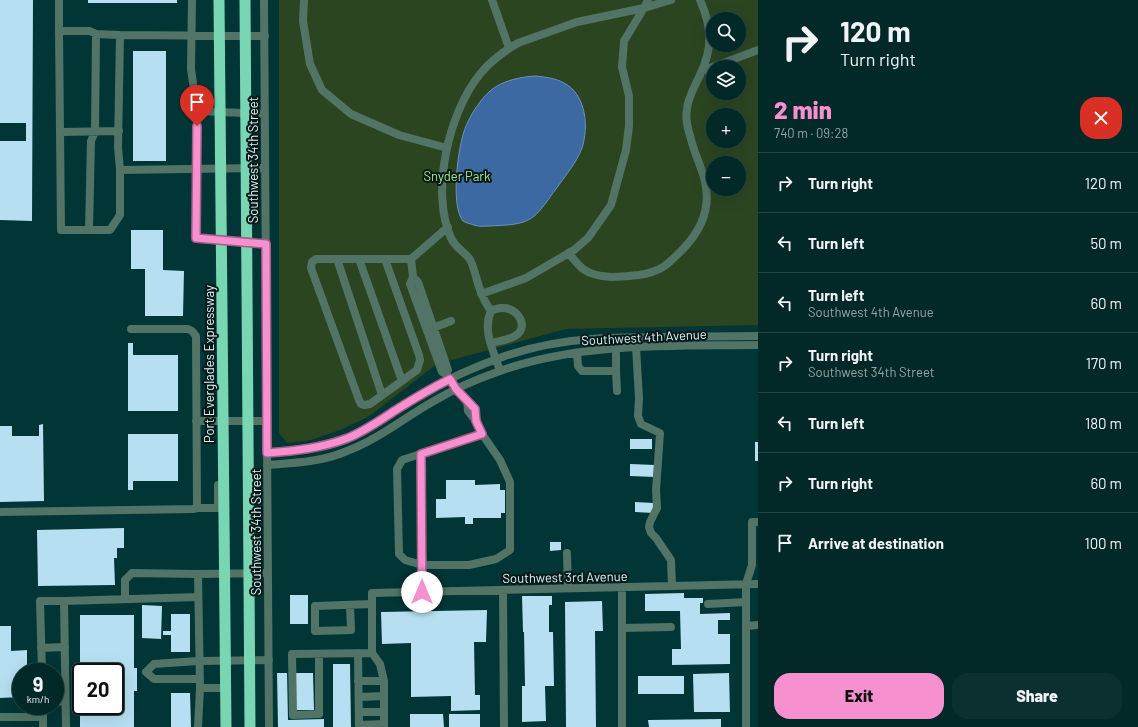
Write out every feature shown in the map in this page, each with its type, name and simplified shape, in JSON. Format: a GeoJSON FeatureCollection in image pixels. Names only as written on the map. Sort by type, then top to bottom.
{"type":"FeatureCollection","features":[{"type":"Feature","properties":{"kind":"highway","name":"Port Everglades Expressway"},"geometry":{"type":"LineString","coordinates":[[219,0],[226,727]]}},
{"type":"Feature","properties":{"kind":"highway"},"geometry":{"type":"LineString","coordinates":[[246,0],[250,727]]}},
{"type":"Feature","properties":{"kind":"street"},"geometry":{"type":"LineString","coordinates":[[59,0],[60,230],[110,230],[120,215],[118,131],[120,35]]}},
{"type":"Feature","properties":{"kind":"street"},"geometry":{"type":"LineString","coordinates":[[192,0],[192,69],[197,111],[196,238],[266,244]]}},
{"type":"Feature","properties":{"kind":"street","name":"Southwest 34th Street"},"geometry":{"type":"LineString","coordinates":[[264,0],[269,727]]}},
{"type":"Feature","properties":{"kind":"street"},"geometry":{"type":"LineString","coordinates":[[304,0],[303,22],[310,64],[322,90],[351,114],[399,135],[447,148]]}},
{"type":"Feature","properties":{"kind":"street"},"geometry":{"type":"LineString","coordinates":[[492,0],[509,48]]}},
{"type":"Feature","properties":{"kind":"street"},"geometry":{"type":"LineString","coordinates":[[481,294],[526,278],[568,254],[588,238],[611,205],[626,150],[629,126],[629,96],[622,66],[624,40],[648,0]]}},
{"type":"Feature","properties":{"kind":"street"},"geometry":{"type":"LineString","coordinates":[[491,311],[481,294],[470,259],[451,239],[442,201],[442,179],[447,148],[456,119],[469,91],[480,74],[491,63],[509,48],[518,43],[577,22],[644,8],[671,0]]}},
{"type":"Feature","properties":{"kind":"street"},"geometry":{"type":"LineString","coordinates":[[568,254],[584,269],[600,277],[623,277],[653,273],[669,263],[695,236],[705,214],[708,198],[705,181],[689,131],[686,110],[690,96],[709,52],[710,33],[706,14],[700,0]]}},
{"type":"Feature","properties":{"kind":"street"},"geometry":{"type":"LineString","coordinates":[[59,31],[90,31],[96,34],[120,35],[265,36]]}},
{"type":"Feature","properties":{"kind":"street"},"geometry":{"type":"LineString","coordinates":[[89,230],[91,141],[95,132],[96,34]]}},
{"type":"Feature","properties":{"kind":"street"},"geometry":{"type":"LineString","coordinates":[[702,71],[758,50]]}},
{"type":"Feature","properties":{"kind":"street"},"geometry":{"type":"LineString","coordinates":[[197,111],[265,114]]}},
{"type":"Feature","properties":{"kind":"street"},"geometry":{"type":"LineString","coordinates":[[60,132],[118,131]]}},
{"type":"Feature","properties":{"kind":"street"},"geometry":{"type":"LineString","coordinates":[[120,170],[265,168]]}},
{"type":"Feature","properties":{"kind":"street"},"geometry":{"type":"LineString","coordinates":[[385,259],[420,360],[417,370],[370,404],[364,405],[360,404],[311,268],[313,260],[337,259],[385,259],[411,259],[448,228]]}},
{"type":"Feature","properties":{"kind":"street"},"geometry":{"type":"LineString","coordinates":[[337,259],[382,395]]}},
{"type":"Feature","properties":{"kind":"street"},"geometry":{"type":"LineString","coordinates":[[359,259],[402,380]]}},
{"type":"Feature","properties":{"kind":"street"},"geometry":{"type":"LineString","coordinates":[[411,259],[413,277],[410,284],[442,372],[467,400],[468,411],[476,421],[482,434],[500,460],[510,482],[510,550],[496,559],[469,565],[422,566],[405,560],[399,554],[397,502],[397,469],[402,460],[482,434]]}},
{"type":"Feature","properties":{"kind":"street"},"geometry":{"type":"LineString","coordinates":[[413,277],[418,282],[448,370],[448,377]]}},
{"type":"Feature","properties":{"kind":"street"},"geometry":{"type":"LineString","coordinates":[[491,342],[515,336],[519,332],[521,319],[517,313],[511,309],[496,308],[491,311],[487,323],[487,331],[500,371]]}},
{"type":"Feature","properties":{"kind":"street"},"geometry":{"type":"LineString","coordinates":[[434,328],[451,321]]}},
{"type":"Feature","properties":{"kind":"street"},"geometry":{"type":"LineString","coordinates":[[132,329],[188,329],[196,336],[197,508]]}},
{"type":"Feature","properties":{"kind":"street","name":"Southwest 4th Avenue"},"geometry":{"type":"LineString","coordinates":[[267,453],[303,450],[349,438],[367,429],[448,377],[497,360],[562,342],[592,338],[758,336]]}},
{"type":"Feature","properties":{"kind":"street","name":"Southwest 4th Avenue"},"geometry":{"type":"LineString","coordinates":[[267,465],[318,460],[346,452],[372,440],[433,401],[456,389],[500,371],[526,363],[577,353],[636,347],[758,345]]}},
{"type":"Feature","properties":{"kind":"street"},"geometry":{"type":"LineString","coordinates":[[636,347],[639,398],[638,416],[641,424],[660,433],[656,490],[657,508],[649,527],[651,533],[671,560],[672,586]]}},
{"type":"Feature","properties":{"kind":"street"},"geometry":{"type":"LineString","coordinates":[[616,349],[617,391]]}},
{"type":"Feature","properties":{"kind":"street"},"geometry":{"type":"LineString","coordinates":[[577,353],[578,366],[582,371],[616,371]]}},
{"type":"Feature","properties":{"kind":"street"},"geometry":{"type":"LineString","coordinates":[[196,421],[267,421]]}},
{"type":"Feature","properties":{"kind":"street"},"geometry":{"type":"LineString","coordinates":[[0,512],[218,508],[218,421]]}},
{"type":"Feature","properties":{"kind":"street"},"geometry":{"type":"LineString","coordinates":[[421,454],[422,592]]}},
{"type":"Feature","properties":{"kind":"street"},"geometry":{"type":"LineString","coordinates":[[746,727],[746,584],[755,565],[755,546],[752,522],[758,522]]}},
{"type":"Feature","properties":{"kind":"street"},"geometry":{"type":"LineString","coordinates":[[567,553],[568,588]]}},
{"type":"Feature","properties":{"kind":"street"},"geometry":{"type":"LineString","coordinates":[[125,599],[125,580],[132,573],[268,573]]}},
{"type":"Feature","properties":{"kind":"street"},"geometry":{"type":"LineString","coordinates":[[198,574],[198,661],[200,688],[198,727]]}},
{"type":"Feature","properties":{"kind":"street","name":"Southwest 3rd Avenue"},"geometry":{"type":"LineString","coordinates":[[372,604],[372,593],[758,584]]}},
{"type":"Feature","properties":{"kind":"street"},"geometry":{"type":"LineString","coordinates":[[622,587],[622,727]]}},
{"type":"Feature","properties":{"kind":"street"},"geometry":{"type":"LineString","coordinates":[[503,590],[504,727]]}},
{"type":"Feature","properties":{"kind":"street"},"geometry":{"type":"LineString","coordinates":[[42,663],[40,601],[198,597]]}},
{"type":"Feature","properties":{"kind":"street"},"geometry":{"type":"LineString","coordinates":[[64,601],[66,727]]}},
{"type":"Feature","properties":{"kind":"street"},"geometry":{"type":"LineString","coordinates":[[708,604],[746,602]]}},
{"type":"Feature","properties":{"kind":"street"},"geometry":{"type":"LineString","coordinates":[[350,605],[351,630],[315,630],[315,606],[372,604],[372,653],[380,664],[384,680],[384,725],[359,724],[358,653]]}},
{"type":"Feature","properties":{"kind":"street"},"geometry":{"type":"LineString","coordinates":[[746,626],[758,625]]}},
{"type":"Feature","properties":{"kind":"street"},"geometry":{"type":"LineString","coordinates":[[622,628],[671,627]]}},
{"type":"Feature","properties":{"kind":"street"},"geometry":{"type":"LineString","coordinates":[[41,648],[65,647]]}},
{"type":"Feature","properties":{"kind":"street"},"geometry":{"type":"LineString","coordinates":[[319,654],[319,714],[293,715],[292,654],[372,653]]}},
{"type":"Feature","properties":{"kind":"street"},"geometry":{"type":"LineString","coordinates":[[199,679],[154,679],[146,672],[154,664],[198,661],[269,660]]}},
{"type":"Feature","properties":{"kind":"street"},"geometry":{"type":"LineString","coordinates":[[358,681],[384,680]]}},
{"type":"Feature","properties":{"kind":"street"},"geometry":{"type":"LineString","coordinates":[[200,688],[220,688]]}},
{"type":"Feature","properties":{"kind":"street"},"geometry":{"type":"LineString","coordinates":[[359,697],[384,696]]}},
{"type":"Feature","properties":{"kind":"street"},"geometry":{"type":"LineString","coordinates":[[359,712],[384,712]]}},
{"type":"Feature","properties":{"kind":"street"},"geometry":{"type":"LineString","coordinates":[[0,717],[43,717],[43,727]]}},
{"type":"Feature","properties":{"kind":"green space","name":"Snyder Park"},"geometry":{"type":"Polygon","coordinates":[[[279,0],[758,0],[758,325],[566,329],[437,364],[368,417],[340,430],[311,440],[287,443],[279,433],[279,0]]]}},
{"type":"Feature","properties":{"kind":"water"},"geometry":{"type":"Polygon","coordinates":[[[535,76],[561,81],[571,88],[577,95],[584,112],[585,121],[584,140],[580,153],[545,204],[533,217],[528,220],[512,224],[483,226],[476,226],[464,222],[459,213],[456,189],[460,146],[468,121],[479,103],[494,88],[511,80],[535,76]]]}},
{"type":"Feature","properties":{"kind":"building"},"geometry":{"type":"Polygon","coordinates":[[[0,0],[33,0],[32,221],[0,220],[0,141],[26,141],[26,123],[0,123],[0,0]]]}},
{"type":"Feature","properties":{"kind":"building"},"geometry":{"type":"Polygon","coordinates":[[[88,0],[177,0],[177,3],[88,3],[88,0]]]}},
{"type":"Feature","properties":{"kind":"building"},"geometry":{"type":"Polygon","coordinates":[[[133,51],[166,51],[166,161],[133,161],[133,51]]]}},
{"type":"Feature","properties":{"kind":"building"},"geometry":{"type":"Polygon","coordinates":[[[131,230],[163,230],[163,270],[184,271],[183,316],[145,316],[145,269],[131,269],[131,230]]]}},
{"type":"Feature","properties":{"kind":"building"},"geometry":{"type":"Polygon","coordinates":[[[128,343],[133,343],[133,355],[178,355],[178,411],[128,411],[128,343]]]}},
{"type":"Feature","properties":{"kind":"building"},"geometry":{"type":"Polygon","coordinates":[[[43,424],[44,501],[0,502],[0,426],[12,426],[12,436],[39,436],[39,425],[43,424]]]}},
{"type":"Feature","properties":{"kind":"building"},"geometry":{"type":"Polygon","coordinates":[[[128,434],[178,434],[178,481],[133,481],[133,490],[128,490],[128,434]]]}},
{"type":"Feature","properties":{"kind":"building"},"geometry":{"type":"Polygon","coordinates":[[[630,439],[652,439],[652,449],[630,449],[630,439]]]}},
{"type":"Feature","properties":{"kind":"building"},"geometry":{"type":"Polygon","coordinates":[[[755,442],[758,442],[758,461],[755,461],[755,442]]]}},
{"type":"Feature","properties":{"kind":"building"},"geometry":{"type":"Polygon","coordinates":[[[630,464],[655,465],[655,477],[630,476],[630,464]]]}},
{"type":"Feature","properties":{"kind":"building"},"geometry":{"type":"Polygon","coordinates":[[[446,480],[475,480],[475,485],[500,484],[500,490],[505,490],[505,513],[501,513],[501,518],[473,518],[473,524],[465,524],[465,517],[436,518],[436,499],[446,499],[446,480]]]}},
{"type":"Feature","properties":{"kind":"building"},"geometry":{"type":"Polygon","coordinates":[[[635,502],[653,503],[653,513],[635,512],[635,502]]]}},
{"type":"Feature","properties":{"kind":"building"},"geometry":{"type":"Polygon","coordinates":[[[124,528],[124,548],[117,548],[117,558],[114,558],[115,585],[38,586],[37,530],[124,528]]]}},
{"type":"Feature","properties":{"kind":"building"},"geometry":{"type":"Polygon","coordinates":[[[550,542],[561,542],[561,550],[550,551],[550,542]]]}},
{"type":"Feature","properties":{"kind":"building"},"geometry":{"type":"Polygon","coordinates":[[[684,593],[684,598],[703,598],[703,603],[700,603],[700,614],[730,613],[730,620],[718,620],[718,634],[730,634],[730,664],[672,665],[672,649],[681,649],[680,611],[645,611],[645,594],[684,593]]]}},
{"type":"Feature","properties":{"kind":"building"},"geometry":{"type":"Polygon","coordinates":[[[290,595],[308,595],[308,624],[290,624],[290,595]]]}},
{"type":"Feature","properties":{"kind":"building"},"geometry":{"type":"Polygon","coordinates":[[[522,596],[552,596],[552,605],[549,605],[549,632],[553,632],[554,686],[545,686],[546,721],[522,722],[522,686],[525,686],[522,596]]]}},
{"type":"Feature","properties":{"kind":"building"},"geometry":{"type":"Polygon","coordinates":[[[602,601],[603,631],[595,631],[596,727],[566,727],[565,602],[602,601]]]}},
{"type":"Feature","properties":{"kind":"building"},"geometry":{"type":"Polygon","coordinates":[[[142,605],[162,606],[161,639],[142,638],[142,605]]]}},
{"type":"Feature","properties":{"kind":"building"},"geometry":{"type":"Polygon","coordinates":[[[487,610],[486,642],[474,642],[475,695],[480,695],[480,710],[451,711],[451,696],[411,697],[411,643],[382,644],[381,612],[487,610]]]}},
{"type":"Feature","properties":{"kind":"building"},"geometry":{"type":"Polygon","coordinates":[[[171,614],[190,614],[190,652],[171,652],[171,635],[163,635],[163,631],[171,631],[171,614]]]}},
{"type":"Feature","properties":{"kind":"building"},"geometry":{"type":"Polygon","coordinates":[[[80,615],[134,615],[134,668],[137,668],[137,691],[134,691],[134,727],[80,727],[80,715],[124,715],[124,663],[80,663],[80,615]]]}},
{"type":"Feature","properties":{"kind":"building"},"geometry":{"type":"Polygon","coordinates":[[[0,626],[11,626],[11,651],[27,650],[27,663],[12,663],[12,697],[0,698],[0,626]]]}},
{"type":"Feature","properties":{"kind":"building"},"geometry":{"type":"Polygon","coordinates":[[[333,664],[350,664],[351,727],[333,727],[333,664]]]}},
{"type":"Feature","properties":{"kind":"building"},"geometry":{"type":"Polygon","coordinates":[[[277,673],[287,673],[288,720],[324,719],[324,727],[278,727],[277,673]]]}},
{"type":"Feature","properties":{"kind":"building"},"geometry":{"type":"Polygon","coordinates":[[[295,673],[313,673],[314,710],[296,710],[295,673]]]}},
{"type":"Feature","properties":{"kind":"building"},"geometry":{"type":"Polygon","coordinates":[[[729,673],[730,712],[694,712],[693,674],[729,673]]]}},
{"type":"Feature","properties":{"kind":"building"},"geometry":{"type":"Polygon","coordinates":[[[638,676],[684,676],[684,694],[638,694],[638,676]]]}},
{"type":"Feature","properties":{"kind":"building"},"geometry":{"type":"Polygon","coordinates":[[[171,693],[190,693],[191,727],[171,727],[171,693]]]}},
{"type":"Feature","properties":{"kind":"building"},"geometry":{"type":"Polygon","coordinates":[[[410,714],[443,714],[444,727],[410,727],[410,714]]]}},
{"type":"Feature","properties":{"kind":"building"},"geometry":{"type":"Polygon","coordinates":[[[449,714],[480,714],[480,727],[449,727],[449,714]]]}},
{"type":"Feature","properties":{"kind":"building"},"geometry":{"type":"Polygon","coordinates":[[[721,719],[721,727],[649,727],[648,720],[721,719]]]}},
{"type":"Feature","properties":{"kind":"route"},"geometry":{"type":"LineString","coordinates":[[197,126],[196,238],[266,244],[267,453],[303,450],[349,438],[367,429],[423,393],[450,379],[456,389],[475,409],[476,421],[482,434],[421,454],[422,592]]}}]}
